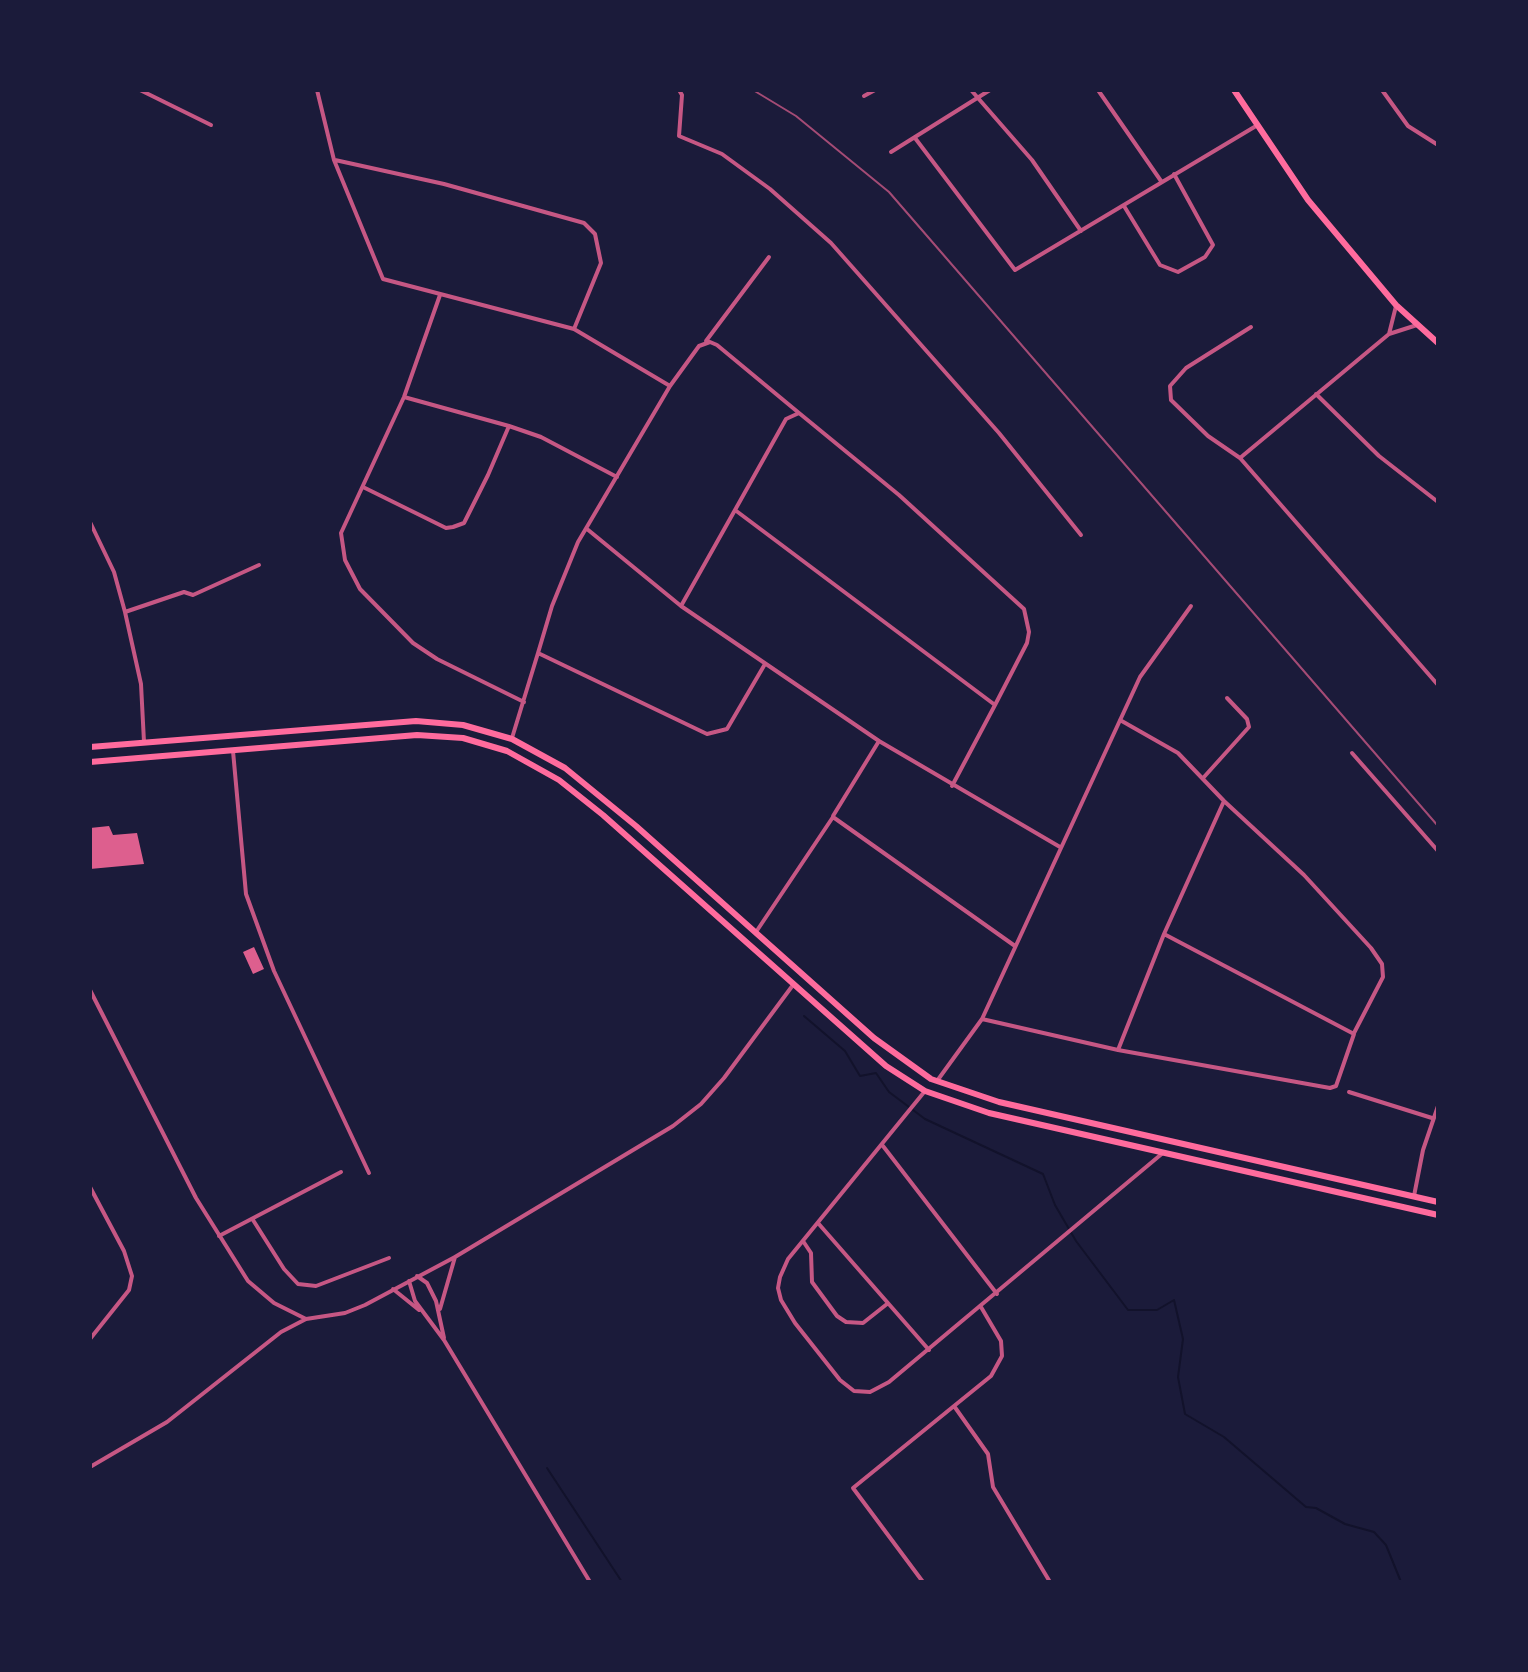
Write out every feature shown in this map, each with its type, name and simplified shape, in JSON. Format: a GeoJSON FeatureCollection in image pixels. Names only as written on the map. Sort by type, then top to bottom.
{"type":"FeatureCollection","features":[{"type":"Feature","properties":{"kind":"main road"},"geometry":{"type":"LineString","coordinates":[[1234,90],[1308,200],[1396,305],[1438,343]]}},
{"type":"Feature","properties":{"kind":"main road"},"geometry":{"type":"LineString","coordinates":[[90,747],[416,721],[463,725],[512,739],[565,768],[884,1046],[937,1081],[999,1102],[1438,1202]]}},
{"type":"Feature","properties":{"kind":"main road"},"geometry":{"type":"LineString","coordinates":[[90,762],[417,735],[463,738],[507,751],[547,772],[603,815],[886,1066],[925,1091],[989,1113],[1438,1215]]}},
{"type":"Feature","properties":{"kind":"main road"},"geometry":{"type":"LineString","coordinates":[[1387,1203],[1390,1191]]}},
{"type":"Feature","properties":{"kind":"street"},"geometry":{"type":"LineString","coordinates":[[140,90],[211,125]]}},
{"type":"Feature","properties":{"kind":"street"},"geometry":{"type":"LineString","coordinates":[[317,90],[334,160],[383,279],[574,329],[670,386]]}},
{"type":"Feature","properties":{"kind":"street"},"geometry":{"type":"LineString","coordinates":[[679,90],[682,95],[679,136],[722,154],[770,189],[831,243],[999,433],[1081,535]]}},
{"type":"Feature","properties":{"kind":"street"},"geometry":{"type":"LineString","coordinates":[[864,96],[875,90]]}},
{"type":"Feature","properties":{"kind":"street"},"geometry":{"type":"LineString","coordinates":[[971,90],[1032,160],[1081,231]]}},
{"type":"Feature","properties":{"kind":"street"},"geometry":{"type":"LineString","coordinates":[[891,152],[990,90]]}},
{"type":"Feature","properties":{"kind":"street"},"geometry":{"type":"LineString","coordinates":[[1098,90],[1161,181]]}},
{"type":"Feature","properties":{"kind":"street"},"geometry":{"type":"LineString","coordinates":[[1382,90],[1408,126],[1438,145]]}},
{"type":"Feature","properties":{"kind":"street"},"geometry":{"type":"LineString","coordinates":[[915,138],[1010,268],[1021,269],[1256,126]]}},
{"type":"Feature","properties":{"kind":"street"},"geometry":{"type":"LineString","coordinates":[[334,160],[444,184],[584,223],[595,234],[601,263],[574,329]]}},
{"type":"Feature","properties":{"kind":"street"},"geometry":{"type":"LineString","coordinates":[[1124,206],[1160,265],[1178,272],[1205,257],[1213,245],[1174,174]]}},
{"type":"Feature","properties":{"kind":"street"},"geometry":{"type":"LineString","coordinates":[[512,739],[570,557],[670,386],[769,257]]}},
{"type":"Feature","properties":{"kind":"street"},"geometry":{"type":"LineString","coordinates":[[440,295],[404,397],[341,533],[345,560],[360,589],[413,643],[437,659],[524,702]]}},
{"type":"Feature","properties":{"kind":"street"},"geometry":{"type":"LineString","coordinates":[[1389,334],[1396,305]]}},
{"type":"Feature","properties":{"kind":"street"},"geometry":{"type":"LineString","coordinates":[[1240,458],[1389,334],[1417,325]]}},
{"type":"Feature","properties":{"kind":"street"},"geometry":{"type":"LineString","coordinates":[[1251,327],[1186,368],[1170,386],[1171,400],[1181,413],[1240,458],[1438,685]]}},
{"type":"Feature","properties":{"kind":"street"},"geometry":{"type":"LineString","coordinates":[[705,343],[717,345],[899,495],[1024,609],[1029,632],[1027,643],[952,786]]}},
{"type":"Feature","properties":{"kind":"street"},"geometry":{"type":"LineString","coordinates":[[1316,394],[1379,456],[1438,502]]}},
{"type":"Feature","properties":{"kind":"street"},"geometry":{"type":"LineString","coordinates":[[404,397],[541,437],[617,477]]}},
{"type":"Feature","properties":{"kind":"street"},"geometry":{"type":"LineString","coordinates":[[681,606],[786,419],[799,413]]}},
{"type":"Feature","properties":{"kind":"street"},"geometry":{"type":"LineString","coordinates":[[363,487],[446,528],[464,523],[509,426]]}},
{"type":"Feature","properties":{"kind":"street"},"geometry":{"type":"LineString","coordinates":[[735,510],[995,705]]}},
{"type":"Feature","properties":{"kind":"street"},"geometry":{"type":"LineString","coordinates":[[90,522],[114,572],[125,612],[141,684],[144,742]]}},
{"type":"Feature","properties":{"kind":"street"},"geometry":{"type":"LineString","coordinates":[[587,529],[681,606],[879,741],[1060,847]]}},
{"type":"Feature","properties":{"kind":"street"},"geometry":{"type":"LineString","coordinates":[[125,612],[184,592],[193,595],[259,565]]}},
{"type":"Feature","properties":{"kind":"street"},"geometry":{"type":"LineString","coordinates":[[937,1081],[982,1019],[1146,667],[1191,606]]}},
{"type":"Feature","properties":{"kind":"street"},"geometry":{"type":"LineString","coordinates":[[538,653],[707,734],[727,729],[765,664]]}},
{"type":"Feature","properties":{"kind":"street"},"geometry":{"type":"LineString","coordinates":[[1204,777],[1249,727],[1247,719],[1227,698]]}},
{"type":"Feature","properties":{"kind":"street"},"geometry":{"type":"LineString","coordinates":[[982,1019],[1118,1050],[1330,1088],[1336,1086],[1354,1034],[1379,990],[1382,964],[1304,875],[1224,801],[1204,777],[1178,753],[1120,720]]}},
{"type":"Feature","properties":{"kind":"street"},"geometry":{"type":"LineString","coordinates":[[755,933],[833,817],[879,741]]}},
{"type":"Feature","properties":{"kind":"street"},"geometry":{"type":"LineString","coordinates":[[233,750],[246,894],[274,971],[369,1173]]}},
{"type":"Feature","properties":{"kind":"street"},"geometry":{"type":"LineString","coordinates":[[1352,753],[1438,851]]}},
{"type":"Feature","properties":{"kind":"street"},"geometry":{"type":"LineString","coordinates":[[1118,1050],[1164,934],[1224,801]]}},
{"type":"Feature","properties":{"kind":"street"},"geometry":{"type":"LineString","coordinates":[[833,817],[1015,946]]}},
{"type":"Feature","properties":{"kind":"street"},"geometry":{"type":"LineString","coordinates":[[1164,934],[1354,1034]]}},
{"type":"Feature","properties":{"kind":"street"},"geometry":{"type":"LineString","coordinates":[[90,1467],[167,1422],[281,1332],[306,1319],[345,1313],[455,1257],[673,1126],[701,1104],[793,985]]}},
{"type":"Feature","properties":{"kind":"street"},"geometry":{"type":"LineString","coordinates":[[90,990],[219,1236],[248,1281],[274,1303],[306,1319]]}},
{"type":"Feature","properties":{"kind":"street"},"geometry":{"type":"LineString","coordinates":[[925,1091],[803,1241],[783,1268],[778,1288],[795,1323],[840,1380],[854,1391],[870,1392],[929,1350],[1164,1152]]}},
{"type":"Feature","properties":{"kind":"street"},"geometry":{"type":"LineString","coordinates":[[1349,1092],[1432,1118]]}},
{"type":"Feature","properties":{"kind":"street"},"geometry":{"type":"LineString","coordinates":[[1414,1196],[1432,1118],[1438,1106]]}},
{"type":"Feature","properties":{"kind":"street"},"geometry":{"type":"LineString","coordinates":[[883,1146],[997,1294]]}},
{"type":"Feature","properties":{"kind":"street"},"geometry":{"type":"LineString","coordinates":[[219,1236],[341,1172]]}},
{"type":"Feature","properties":{"kind":"street"},"geometry":{"type":"LineString","coordinates":[[90,1187],[124,1251],[132,1276],[129,1290],[90,1339]]}},
{"type":"Feature","properties":{"kind":"street"},"geometry":{"type":"LineString","coordinates":[[253,1220],[284,1269],[298,1284],[308,1287],[389,1258]]}},
{"type":"Feature","properties":{"kind":"street"},"geometry":{"type":"LineString","coordinates":[[818,1223],[929,1350]]}},
{"type":"Feature","properties":{"kind":"street"},"geometry":{"type":"LineString","coordinates":[[803,1241],[811,1253],[812,1282],[837,1316],[846,1322],[863,1323],[887,1304]]}},
{"type":"Feature","properties":{"kind":"street"},"geometry":{"type":"LineString","coordinates":[[440,1311],[455,1257]]}},
{"type":"Feature","properties":{"kind":"street"},"geometry":{"type":"LineString","coordinates":[[417,1276],[432,1291],[440,1311],[444,1340]]}},
{"type":"Feature","properties":{"kind":"street"},"geometry":{"type":"LineString","coordinates":[[409,1281],[410,1292],[444,1340],[590,1582]]}},
{"type":"Feature","properties":{"kind":"street"},"geometry":{"type":"LineString","coordinates":[[393,1289],[424,1313]]}},
{"type":"Feature","properties":{"kind":"street"},"geometry":{"type":"LineString","coordinates":[[923,1582],[853,1488],[991,1376],[1002,1356],[1001,1341],[981,1307]]}},
{"type":"Feature","properties":{"kind":"street"},"geometry":{"type":"LineString","coordinates":[[954,1406],[988,1454],[993,1487],[1050,1582]]}},
{"type":"Feature","properties":{"kind":"building"},"geometry":{"type":"Polygon","coordinates":[[[109,826],[113,835],[137,833],[144,864],[90,869],[90,828],[109,826]]]}},
{"type":"Feature","properties":{"kind":"building"},"geometry":{"type":"Polygon","coordinates":[[[254,947],[264,969],[253,974],[243,952],[254,947]]]}},
{"type":"Feature","properties":{"kind":"waterway"},"geometry":{"type":"LineString","coordinates":[[804,1016],[845,1051],[860,1076],[876,1073],[889,1092],[925,1119],[1043,1174],[1055,1205],[1076,1241],[1128,1310],[1157,1310],[1174,1300],[1183,1339],[1178,1377],[1185,1414],[1224,1437],[1306,1507],[1316,1508],[1345,1524],[1374,1532],[1386,1545],[1401,1582]]}},
{"type":"Feature","properties":{"kind":"waterway"},"geometry":{"type":"LineString","coordinates":[[547,1468],[622,1582]]}},
{"type":"Feature","properties":{"kind":"railway"},"geometry":{"type":"LineString","coordinates":[[753,90],[796,116],[889,192],[1438,826]]}}]}
